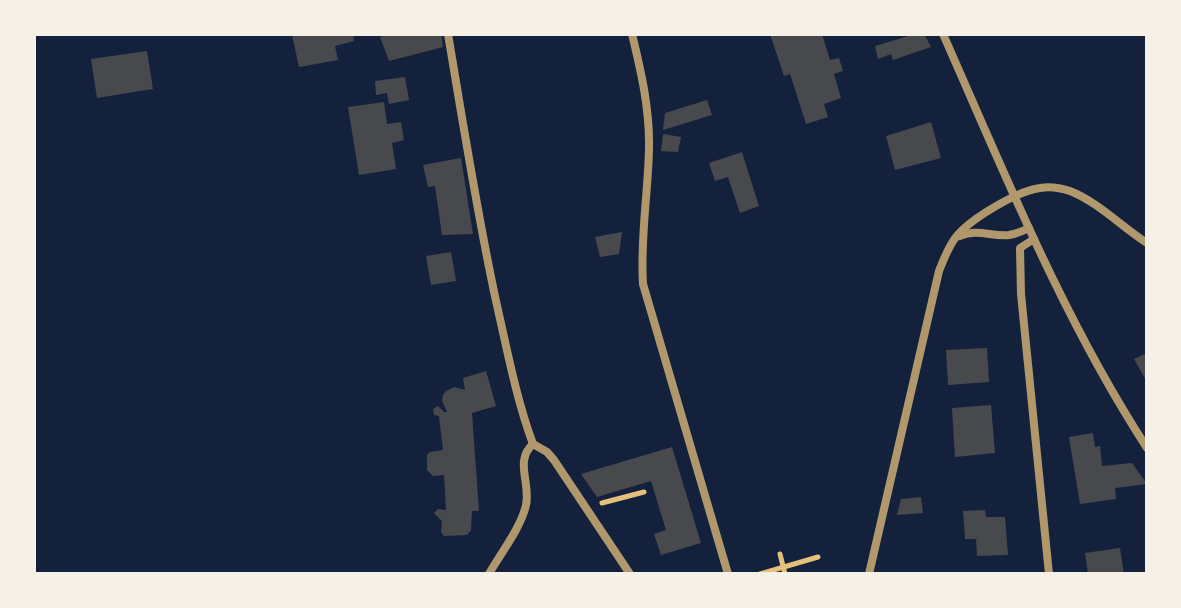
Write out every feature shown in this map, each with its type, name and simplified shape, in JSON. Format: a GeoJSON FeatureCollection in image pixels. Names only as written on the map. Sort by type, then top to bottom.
{"type":"FeatureCollection","features":[{"type":"Feature","properties":{"kind":"street"},"geometry":{"type":"LineString","coordinates":[[448,34],[482,235],[512,376],[533,444],[554,460],[630,574]]}},
{"type":"Feature","properties":{"kind":"street"},"geometry":{"type":"LineString","coordinates":[[632,34],[648,121],[643,284],[728,574]]}},
{"type":"Feature","properties":{"kind":"street"},"geometry":{"type":"LineString","coordinates":[[943,34],[1034,239],[1095,363],[1147,448]]}},
{"type":"Feature","properties":{"kind":"street"},"geometry":{"type":"LineString","coordinates":[[869,574],[939,271],[956,238],[976,219],[1015,197],[1037,188],[1050,187],[1083,196],[1147,243]]}},
{"type":"Feature","properties":{"kind":"street"},"geometry":{"type":"LineString","coordinates":[[956,238],[971,232],[1005,235],[1029,228]]}},
{"type":"Feature","properties":{"kind":"street"},"geometry":{"type":"LineString","coordinates":[[1034,239],[1020,248],[1021,294],[1049,574]]}},
{"type":"Feature","properties":{"kind":"street"},"geometry":{"type":"LineString","coordinates":[[489,574],[523,514],[527,493],[524,456],[533,444]]}},
{"type":"Feature","properties":{"kind":"path"},"geometry":{"type":"LineString","coordinates":[[585,508],[644,492]]}},
{"type":"Feature","properties":{"kind":"path"},"geometry":{"type":"LineString","coordinates":[[780,554],[784,571]]}},
{"type":"Feature","properties":{"kind":"path"},"geometry":{"type":"LineString","coordinates":[[760,574],[784,571],[818,557]]}},
{"type":"Feature","properties":{"kind":"building"},"geometry":{"type":"Polygon","coordinates":[[[353,34],[354,41],[335,46],[338,60],[299,67],[292,35],[353,34]]]}},
{"type":"Feature","properties":{"kind":"building"},"geometry":{"type":"Polygon","coordinates":[[[391,34],[441,34],[443,47],[389,61],[380,37],[391,34]]]}},
{"type":"Feature","properties":{"kind":"building"},"geometry":{"type":"Polygon","coordinates":[[[770,34],[822,34],[830,60],[839,58],[843,71],[834,74],[841,98],[824,104],[828,117],[806,124],[790,74],[784,76],[770,34]]]}},
{"type":"Feature","properties":{"kind":"building"},"geometry":{"type":"Polygon","coordinates":[[[924,34],[931,47],[893,60],[891,54],[878,59],[875,46],[924,34]]]}},
{"type":"Feature","properties":{"kind":"building"},"geometry":{"type":"Polygon","coordinates":[[[147,51],[153,89],[97,98],[91,59],[147,51]]]}},
{"type":"Feature","properties":{"kind":"building"},"geometry":{"type":"Polygon","coordinates":[[[405,77],[409,100],[389,104],[387,93],[376,95],[375,81],[405,77]]]}},
{"type":"Feature","properties":{"kind":"building"},"geometry":{"type":"Polygon","coordinates":[[[707,100],[712,115],[663,130],[665,113],[707,100]]]}},
{"type":"Feature","properties":{"kind":"building"},"geometry":{"type":"Polygon","coordinates":[[[384,102],[387,124],[401,122],[404,140],[392,143],[396,169],[359,175],[348,107],[384,102]]]}},
{"type":"Feature","properties":{"kind":"building"},"geometry":{"type":"Polygon","coordinates":[[[931,122],[941,158],[895,170],[886,136],[931,122]]]}},
{"type":"Feature","properties":{"kind":"building"},"geometry":{"type":"Polygon","coordinates":[[[663,134],[681,137],[678,152],[661,151],[663,134]]]}},
{"type":"Feature","properties":{"kind":"building"},"geometry":{"type":"Polygon","coordinates":[[[742,152],[759,206],[740,213],[728,177],[715,181],[709,163],[742,152]]]}},
{"type":"Feature","properties":{"kind":"building"},"geometry":{"type":"Polygon","coordinates":[[[461,158],[473,234],[442,235],[435,186],[428,187],[423,165],[461,158]]]}},
{"type":"Feature","properties":{"kind":"building"},"geometry":{"type":"Polygon","coordinates":[[[622,232],[619,254],[600,257],[595,237],[622,232]]]}},
{"type":"Feature","properties":{"kind":"building"},"geometry":{"type":"Polygon","coordinates":[[[451,252],[456,281],[431,285],[426,256],[451,252]]]}},
{"type":"Feature","properties":{"kind":"building"},"geometry":{"type":"Polygon","coordinates":[[[987,348],[989,382],[948,385],[946,350],[987,348]]]}},
{"type":"Feature","properties":{"kind":"building"},"geometry":{"type":"Polygon","coordinates":[[[1147,353],[1147,382],[1134,359],[1147,353]]]}},
{"type":"Feature","properties":{"kind":"building"},"geometry":{"type":"Polygon","coordinates":[[[486,371],[496,406],[472,413],[479,511],[472,511],[471,530],[467,535],[444,536],[441,532],[442,521],[434,513],[438,509],[446,510],[444,475],[433,476],[427,470],[427,455],[443,450],[439,416],[434,415],[433,409],[438,406],[447,412],[442,401],[446,391],[454,387],[465,390],[463,378],[486,371]]]}},
{"type":"Feature","properties":{"kind":"building"},"geometry":{"type":"Polygon","coordinates":[[[991,405],[995,453],[955,457],[952,408],[991,405]]]}},
{"type":"Feature","properties":{"kind":"building"},"geometry":{"type":"Polygon","coordinates":[[[1093,433],[1095,447],[1100,446],[1102,466],[1132,463],[1147,484],[1115,488],[1116,499],[1080,504],[1069,437],[1093,433]]]}},
{"type":"Feature","properties":{"kind":"building"},"geometry":{"type":"Polygon","coordinates":[[[672,447],[701,543],[661,555],[654,534],[666,530],[651,481],[597,497],[581,474],[672,447]]]}},
{"type":"Feature","properties":{"kind":"building"},"geometry":{"type":"Polygon","coordinates":[[[921,497],[923,513],[897,515],[901,499],[921,497]]]}},
{"type":"Feature","properties":{"kind":"building"},"geometry":{"type":"Polygon","coordinates":[[[985,510],[986,517],[1005,517],[1008,555],[977,556],[976,539],[965,539],[963,511],[985,510]]]}},
{"type":"Feature","properties":{"kind":"building"},"geometry":{"type":"Polygon","coordinates":[[[1120,548],[1124,574],[1088,574],[1085,553],[1120,548]]]}}]}
